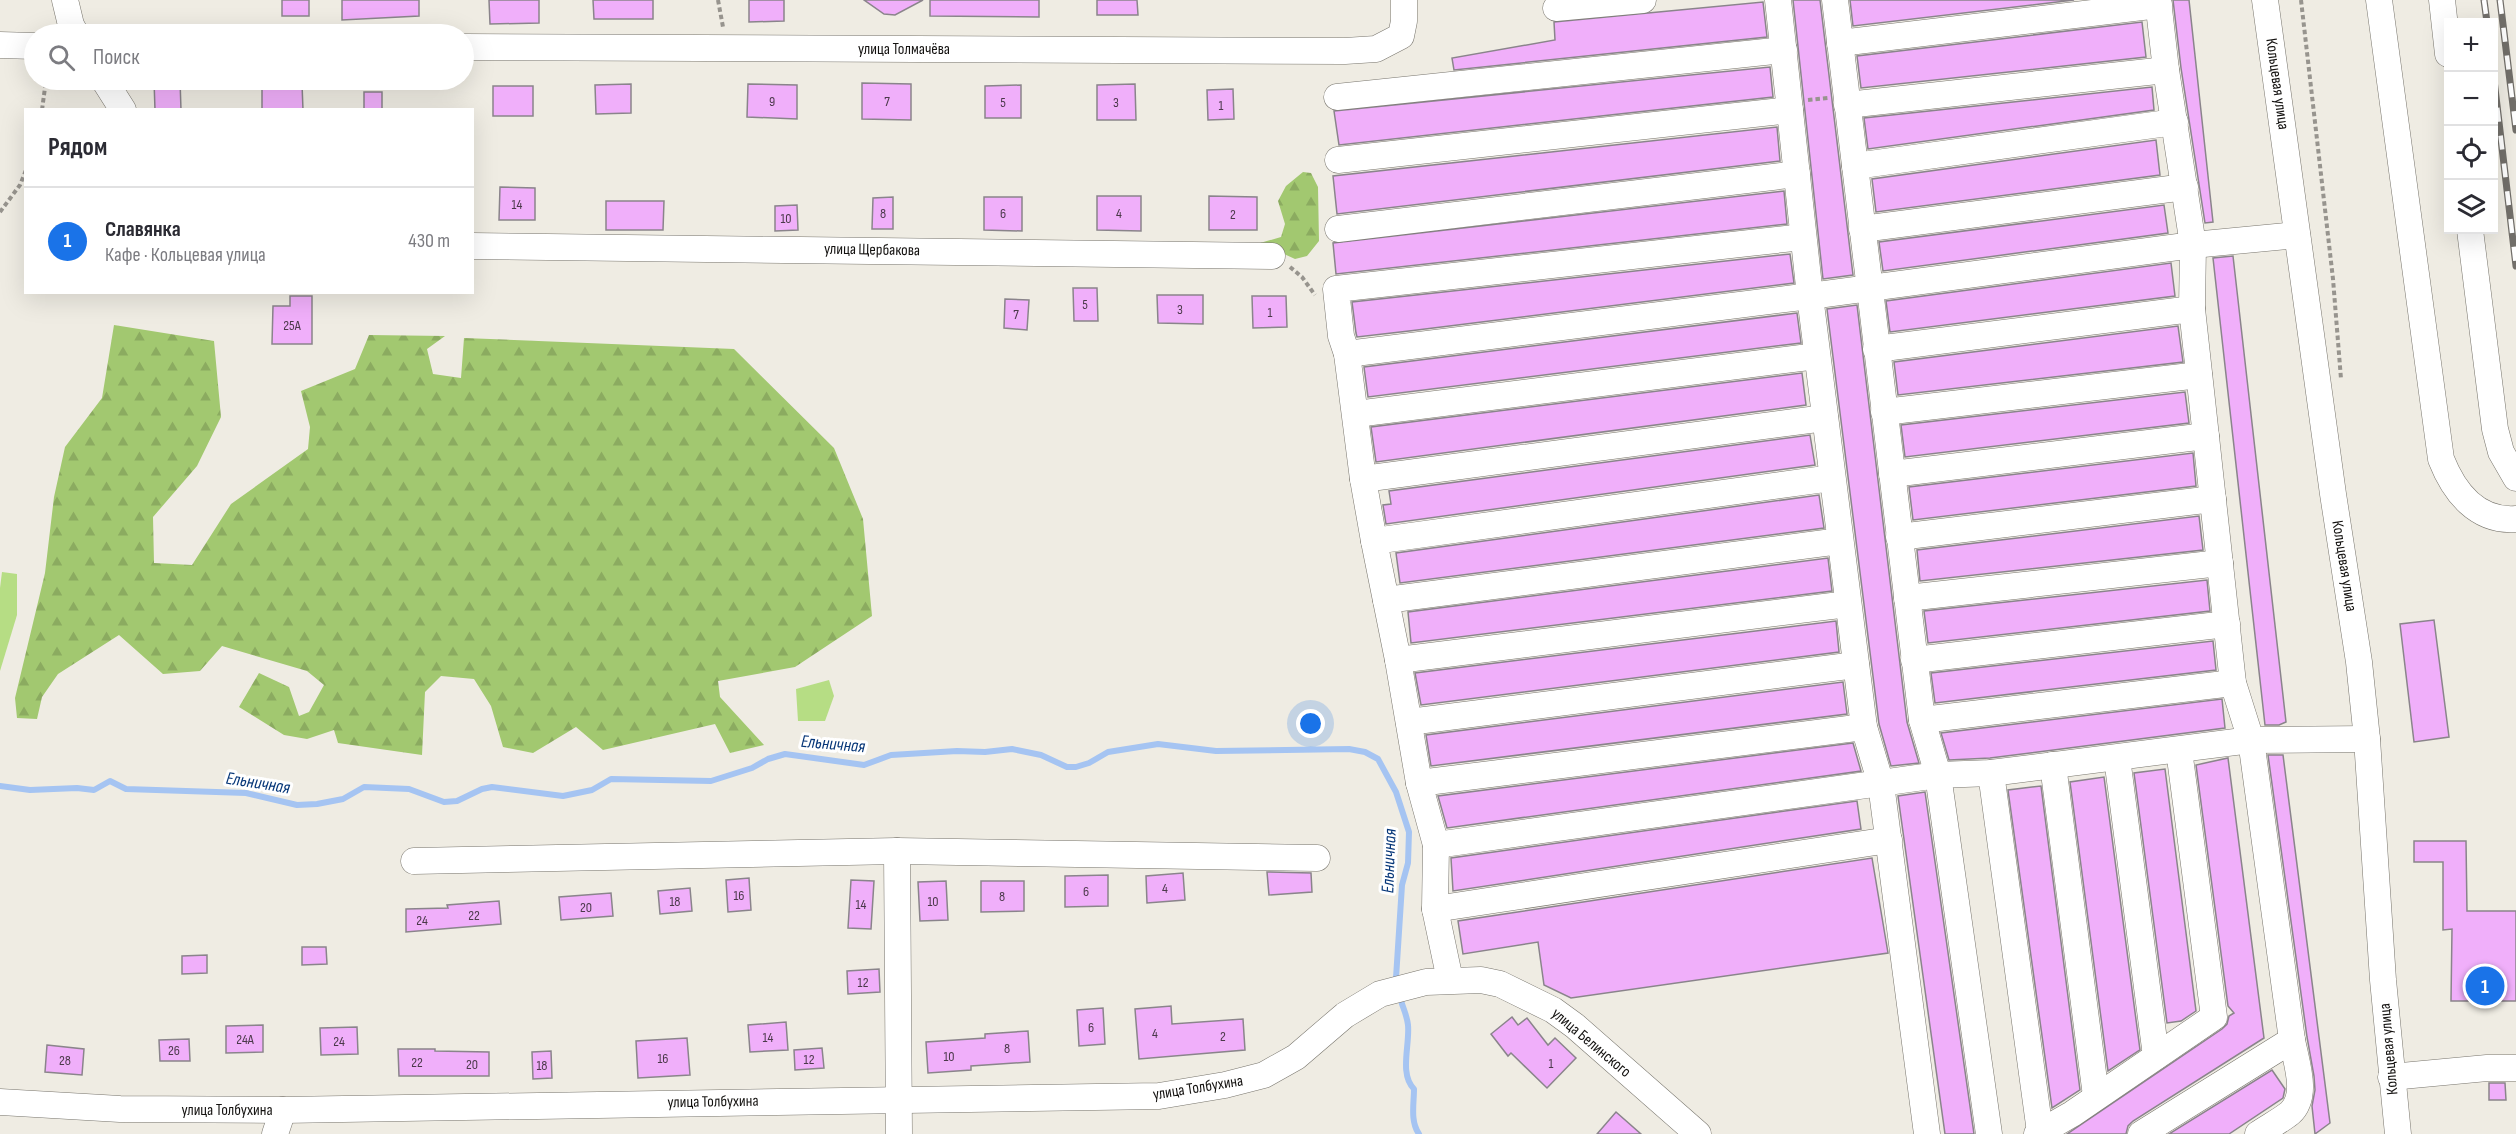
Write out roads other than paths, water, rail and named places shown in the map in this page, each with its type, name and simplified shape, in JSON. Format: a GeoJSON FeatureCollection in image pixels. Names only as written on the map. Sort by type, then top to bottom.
{"type":"FeatureCollection","features":[{"type":"Feature","properties":{"kind":"street"},"geometry":{"type":"LineString","coordinates":[[65,0],[71,24]]}},
{"type":"Feature","properties":{"kind":"street","name":"улица Толмачёва"},"geometry":{"type":"LineString","coordinates":[[474,47],[1345,51],[1376,49],[1401,36],[1404,0]]}},
{"type":"Feature","properties":{"kind":"street"},"geometry":{"type":"LineString","coordinates":[[1556,8],[1643,0]]}},
{"type":"Feature","properties":{"kind":"street"},"geometry":{"type":"LineString","coordinates":[[1778,0],[1809,296],[1864,727],[1881,784],[1927,1134]]}},
{"type":"Feature","properties":{"kind":"street"},"geometry":{"type":"LineString","coordinates":[[1835,0],[1922,720],[1938,775],[1989,1134]]}},
{"type":"Feature","properties":{"kind":"street","name":"Кольцевая улица"},"geometry":{"type":"LineString","coordinates":[[2265,0],[2359,662],[2367,739],[2378,926],[2391,1077],[2392,1131]]}},
{"type":"Feature","properties":{"kind":"street"},"geometry":{"type":"LineString","coordinates":[[2379,0],[2441,459],[2447,474],[2463,497],[2483,514],[2495,518],[2516,519]]}},
{"type":"Feature","properties":{"kind":"street"},"geometry":{"type":"LineString","coordinates":[[2442,0],[2444,18]]}},
{"type":"Feature","properties":{"kind":"street"},"geometry":{"type":"LineString","coordinates":[[1840,43],[2159,3],[2166,70],[2193,245],[2192,309],[2233,683],[2251,740],[2300,1087],[2300,1097],[2290,1113],[2258,1134]]}},
{"type":"Feature","properties":{"kind":"street"},"geometry":{"type":"LineString","coordinates":[[0,45],[24,45]]}},
{"type":"Feature","properties":{"kind":"street"},"geometry":{"type":"LineString","coordinates":[[1337,97],[1784,50]]}},
{"type":"Feature","properties":{"kind":"street"},"geometry":{"type":"LineString","coordinates":[[1847,100],[2166,70]]}},
{"type":"Feature","properties":{"kind":"street"},"geometry":{"type":"LineString","coordinates":[[110,90],[122,108]]}},
{"type":"Feature","properties":{"kind":"street"},"geometry":{"type":"LineString","coordinates":[[1338,160],[1789,106]]}},
{"type":"Feature","properties":{"kind":"street"},"geometry":{"type":"LineString","coordinates":[[1855,166],[2175,122]]}},
{"type":"Feature","properties":{"kind":"street"},"geometry":{"type":"LineString","coordinates":[[1338,229],[1797,174]]}},
{"type":"Feature","properties":{"kind":"street"},"geometry":{"type":"LineString","coordinates":[[1862,229],[2185,187]]}},
{"type":"Feature","properties":{"kind":"street"},"geometry":{"type":"LineString","coordinates":[[2471,234],[2495,429],[2501,452],[2516,478]]}},
{"type":"Feature","properties":{"kind":"street"},"geometry":{"type":"LineString","coordinates":[[1347,354],[2193,245],[2297,235]]}},
{"type":"Feature","properties":{"kind":"street"},"geometry":{"type":"LineString","coordinates":[[1450,980],[1435,909],[1437,845],[1419,783],[1398,660],[1374,541],[1363,479],[1347,354],[1341,336],[1336,289],[1803,237]]}},
{"type":"Feature","properties":{"kind":"street","name":"улица Щербакова"},"geometry":{"type":"LineString","coordinates":[[474,246],[1272,256]]}},
{"type":"Feature","properties":{"kind":"street"},"geometry":{"type":"LineString","coordinates":[[1876,349],[2192,309]]}},
{"type":"Feature","properties":{"kind":"street"},"geometry":{"type":"LineString","coordinates":[[1356,414],[1817,357]]}},
{"type":"Feature","properties":{"kind":"street"},"geometry":{"type":"LineString","coordinates":[[1884,412],[2199,375]]}},
{"type":"Feature","properties":{"kind":"street"},"geometry":{"type":"LineString","coordinates":[[1363,479],[1825,418]]}},
{"type":"Feature","properties":{"kind":"street"},"geometry":{"type":"LineString","coordinates":[[1892,474],[2206,436]]}},
{"type":"Feature","properties":{"kind":"street"},"geometry":{"type":"LineString","coordinates":[[1374,541],[1832,478]]}},
{"type":"Feature","properties":{"kind":"street"},"geometry":{"type":"LineString","coordinates":[[1899,537],[2213,499]]}},
{"type":"Feature","properties":{"kind":"street"},"geometry":{"type":"LineString","coordinates":[[1386,600],[1840,541]]}},
{"type":"Feature","properties":{"kind":"street"},"geometry":{"type":"LineString","coordinates":[[1907,598],[2220,563]]}},
{"type":"Feature","properties":{"kind":"street"},"geometry":{"type":"LineString","coordinates":[[1398,660],[1848,604]]}},
{"type":"Feature","properties":{"kind":"street"},"geometry":{"type":"LineString","coordinates":[[1914,660],[2227,624]]}},
{"type":"Feature","properties":{"kind":"street"},"geometry":{"type":"LineString","coordinates":[[1409,722],[1856,665]]}},
{"type":"Feature","properties":{"kind":"street"},"geometry":{"type":"LineString","coordinates":[[1922,720],[2233,683]]}},
{"type":"Feature","properties":{"kind":"street"},"geometry":{"type":"LineString","coordinates":[[1419,783],[1864,727]]}},
{"type":"Feature","properties":{"kind":"street"},"geometry":{"type":"LineString","coordinates":[[1437,845],[1938,775],[1991,773],[2251,740],[2367,739]]}},
{"type":"Feature","properties":{"kind":"street"},"geometry":{"type":"LineString","coordinates":[[1991,773],[2039,1133],[2214,1017],[2179,750]]}},
{"type":"Feature","properties":{"kind":"street"},"geometry":{"type":"LineString","coordinates":[[2117,758],[2156,1056]]}},
{"type":"Feature","properties":{"kind":"street"},"geometry":{"type":"LineString","coordinates":[[2053,765],[2096,1096]]}},
{"type":"Feature","properties":{"kind":"street"},"geometry":{"type":"LineString","coordinates":[[1435,909],[1888,840]]}},
{"type":"Feature","properties":{"kind":"street"},"geometry":{"type":"LineString","coordinates":[[414,861],[897,851],[1317,858]]}},
{"type":"Feature","properties":{"kind":"street"},"geometry":{"type":"LineString","coordinates":[[897,851],[899,1134]]}},
{"type":"Feature","properties":{"kind":"street","name":"улица Белинского"},"geometry":{"type":"LineString","coordinates":[[1397,988],[1450,980],[1481,980],[1500,984],[1553,1010],[1575,1026],[1698,1134]]}},
{"type":"Feature","properties":{"kind":"street","name":"улица Толбухина"},"geometry":{"type":"LineString","coordinates":[[0,1102],[279,1122],[899,1099],[1159,1096],[1244,1081],[1283,1066],[1345,1015],[1380,994],[1397,988]]}},
{"type":"Feature","properties":{"kind":"street"},"geometry":{"type":"LineString","coordinates":[[2141,1134],[2292,1040]]}},
{"type":"Feature","properties":{"kind":"street"},"geometry":{"type":"LineString","coordinates":[[2391,1077],[2487,1068],[2516,1068]]}},
{"type":"Feature","properties":{"kind":"waterway","name":"Ельничная"},"geometry":{"type":"LineString","coordinates":[[0,786],[30,790],[77,788],[94,790],[110,781],[126,789],[246,793],[297,805],[343,799],[364,787],[409,789],[444,802],[457,801],[482,789],[492,787],[563,796],[592,790],[611,779],[711,781],[752,768],[768,759],[785,754],[864,765],[891,755],[1012,749],[1041,755],[1067,767],[1076,767],[1089,763],[1108,752],[1158,744],[1216,751],[1349,749],[1365,752],[1378,759],[1396,792],[1409,832],[1408,863],[1402,885],[1396,978]]}},
{"type":"Feature","properties":{"kind":"waterway","name":"Ельничная"},"geometry":{"type":"LineString","coordinates":[[1400,997],[1408,1025],[1406,1067],[1414,1089],[1413,1118],[1419,1134]]}},
{"type":"Feature","properties":{"kind":"railway"},"geometry":{"type":"LineString","coordinates":[[2484,0],[2486,18]]}},
{"type":"Feature","properties":{"kind":"railway"},"geometry":{"type":"LineString","coordinates":[[2500,0],[2516,130]]}},
{"type":"Feature","properties":{"kind":"railway"},"geometry":{"type":"LineString","coordinates":[[2498,114],[2516,266]]}},
{"type":"Feature","properties":{"kind":"place","name":"Славянка"},"geometry":{"type":"Point","coordinates":[2485,986]}}]}
